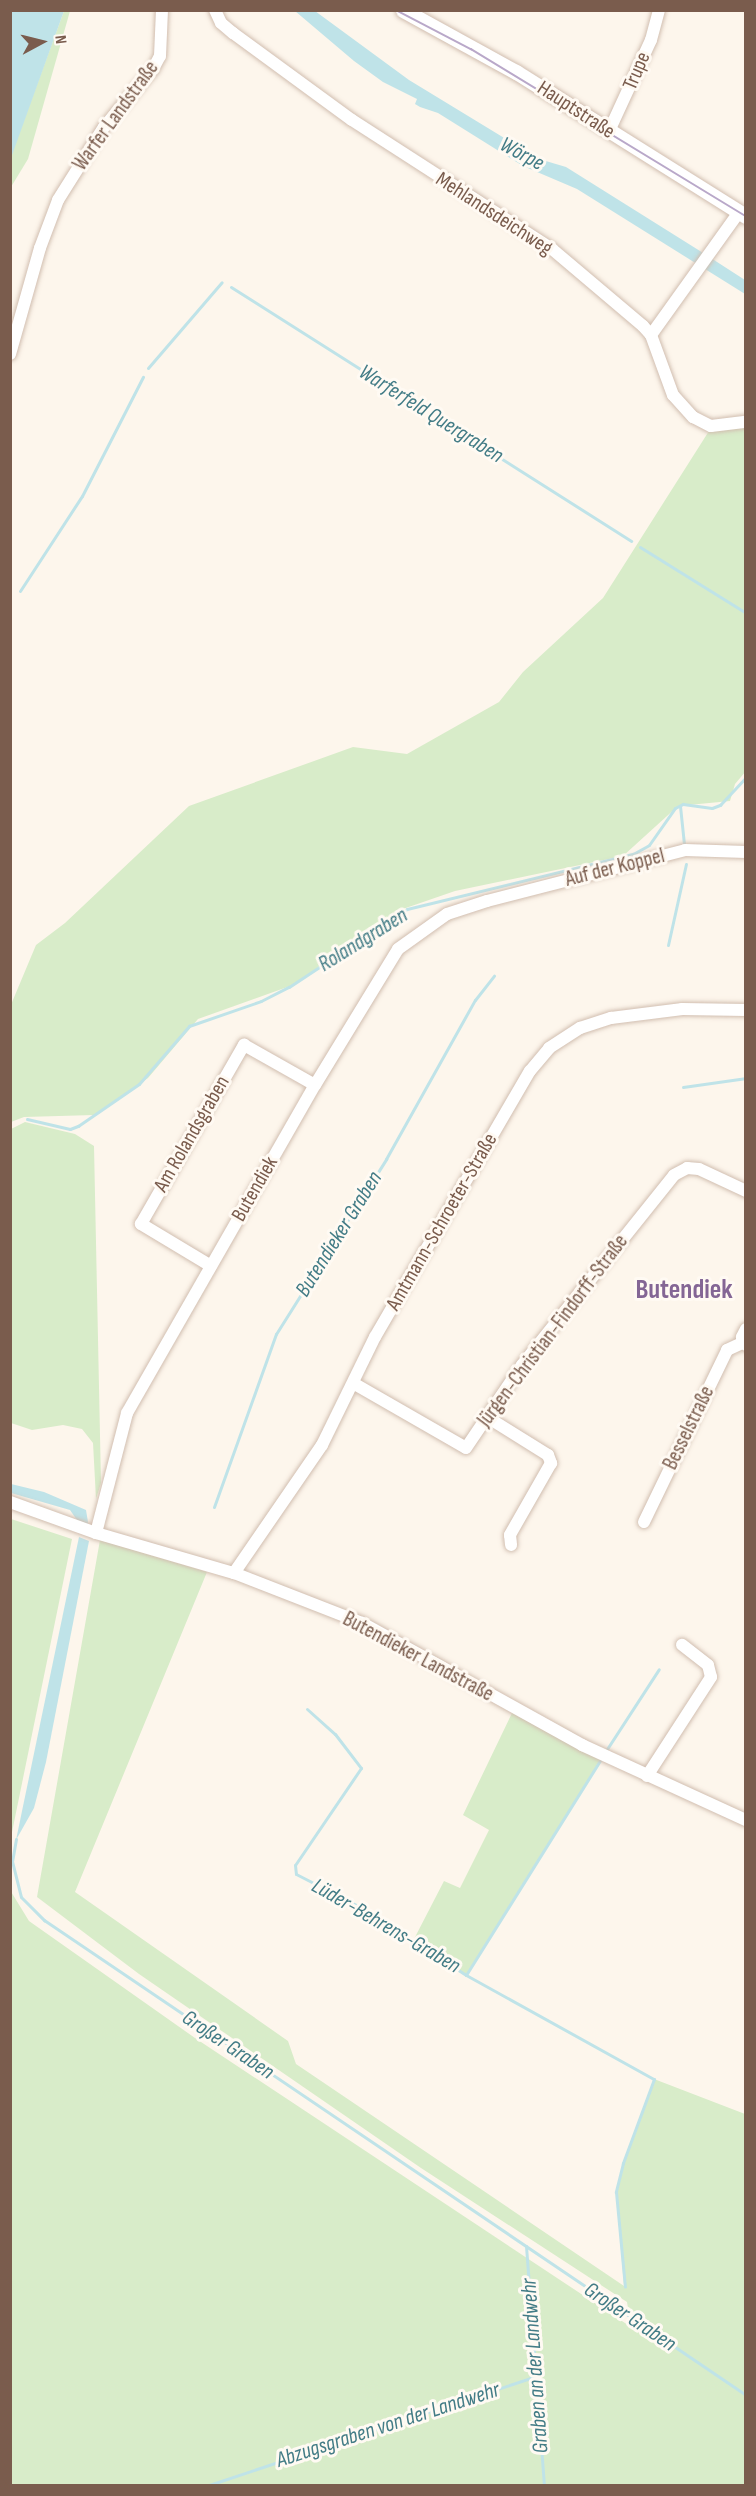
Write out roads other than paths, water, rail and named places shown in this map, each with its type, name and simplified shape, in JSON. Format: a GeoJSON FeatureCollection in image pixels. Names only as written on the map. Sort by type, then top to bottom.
{"type":"FeatureCollection","features":[{"type":"Feature","properties":{"kind":"street","name":"Warfer Landstraße"},"geometry":{"type":"LineString","coordinates":[[10,354],[40,248],[58,200],[104,127],[153,69],[160,56],[162,10]]}},
{"type":"Feature","properties":{"kind":"street","name":"Mehlandsdeichweg"},"geometry":{"type":"LineString","coordinates":[[215,10],[220,23],[352,120],[552,249],[651,335],[673,395],[693,417],[711,426],[746,422]]}},
{"type":"Feature","properties":{"kind":"street","name":"Hauptstraße"},"geometry":{"type":"LineString","coordinates":[[403,10],[472,46],[610,129],[742,214]]}},
{"type":"Feature","properties":{"kind":"street","name":"Trupe"},"geometry":{"type":"LineString","coordinates":[[610,129],[651,40],[659,10]]}},
{"type":"Feature","properties":{"kind":"street"},"geometry":{"type":"LineString","coordinates":[[651,335],[703,259],[742,214]]}},
{"type":"Feature","properties":{"kind":"street","name":"Auf der Koppel"},"geometry":{"type":"LineString","coordinates":[[487,901],[685,850],[746,852]]}},
{"type":"Feature","properties":{"kind":"street","name":"Butendiek"},"geometry":{"type":"LineString","coordinates":[[96,1533],[127,1413],[315,1085],[398,949],[447,914],[487,901]]}},
{"type":"Feature","properties":{"kind":"street","name":"Amtmann-Schroeter-Straße"},"geometry":{"type":"LineString","coordinates":[[234,1573],[322,1445],[375,1338],[530,1071],[549,1048],[580,1028],[611,1018],[682,1010],[746,1010]]}},
{"type":"Feature","properties":{"kind":"street","name":"Am Rolandsgraben"},"geometry":{"type":"LineString","coordinates":[[211,1266],[141,1224],[244,1045],[315,1085]]}},
{"type":"Feature","properties":{"kind":"street","name":"Jürgen-Christian-Findorff-Straße"},"geometry":{"type":"LineString","coordinates":[[353,1383],[466,1448],[562,1313],[674,1174],[687,1168],[699,1169],[746,1191]]}},
{"type":"Feature","properties":{"kind":"street","name":"Besselstraße"},"geometry":{"type":"LineString","coordinates":[[644,1522],[727,1350],[745,1343],[746,1329]]}},
{"type":"Feature","properties":{"kind":"street"},"geometry":{"type":"LineString","coordinates":[[487,1417],[548,1455],[550,1463],[510,1535],[511,1545]]}},
{"type":"Feature","properties":{"kind":"street","name":"Butendieker Landstraße"},"geometry":{"type":"LineString","coordinates":[[10,1502],[96,1533],[234,1573],[362,1623],[647,1776],[746,1820]]}},
{"type":"Feature","properties":{"kind":"street"},"geometry":{"type":"LineString","coordinates":[[647,1776],[711,1677],[708,1665],[682,1645]]}},
{"type":"Feature","properties":{"kind":"water"},"geometry":{"type":"Polygon","coordinates":[[[10,11],[64,11],[11,158],[10,11]]]}},
{"type":"Feature","properties":{"kind":"water","name":"Wörpe"},"geometry":{"type":"Polygon","coordinates":[[[295,11],[315,11],[409,80],[539,159],[566,167],[700,251],[745,280],[745,294],[577,189],[523,166],[438,113],[415,104],[417,99],[383,82],[354,61],[295,11]]]}},
{"type":"Feature","properties":{"kind":"water"},"geometry":{"type":"Polygon","coordinates":[[[11,1484],[44,1492],[86,1510],[89,1528],[79,1523],[70,1510],[11,1493],[11,1484]]]}},
{"type":"Feature","properties":{"kind":"water"},"geometry":{"type":"Polygon","coordinates":[[[79,1537],[89,1541],[46,1762],[34,1808],[16,1840],[79,1537]]]}},
{"type":"Feature","properties":{"kind":"waterway","name":"Warferfeld Quergraben"},"geometry":{"type":"LineString","coordinates":[[148,368],[222,282]]}},
{"type":"Feature","properties":{"kind":"waterway","name":"Warferfeld Quergraben"},"geometry":{"type":"LineString","coordinates":[[231,287],[631,541]]}},
{"type":"Feature","properties":{"kind":"waterway","name":"Warferfeld Quergraben"},"geometry":{"type":"LineString","coordinates":[[20,591],[82,496],[143,377]]}},
{"type":"Feature","properties":{"kind":"waterway","name":"Warferfeld Quergraben"},"geometry":{"type":"LineString","coordinates":[[640,547],[746,613]]}},
{"type":"Feature","properties":{"kind":"waterway","name":"Rolandgraben"},"geometry":{"type":"LineString","coordinates":[[27,1119],[70,1129],[78,1126],[139,1084],[189,1026],[261,1001],[289,987],[407,909],[633,854],[649,845],[675,808],[683,804],[712,808],[720,805],[746,777]]}},
{"type":"Feature","properties":{"kind":"waterway"},"geometry":{"type":"LineString","coordinates":[[680,806],[684,843]]}},
{"type":"Feature","properties":{"kind":"waterway"},"geometry":{"type":"LineString","coordinates":[[668,945],[686,864]]}},
{"type":"Feature","properties":{"kind":"waterway","name":"Butendieker Graben"},"geometry":{"type":"LineString","coordinates":[[214,1507],[276,1334],[386,1159],[475,1000],[494,976]]}},
{"type":"Feature","properties":{"kind":"waterway"},"geometry":{"type":"LineString","coordinates":[[683,1087],[746,1078]]}},
{"type":"Feature","properties":{"kind":"waterway","name":"Lüder-Behrens-Graben"},"geometry":{"type":"LineString","coordinates":[[607,1749],[659,1669]]}},
{"type":"Feature","properties":{"kind":"waterway","name":"Lüder-Behrens-Graben"},"geometry":{"type":"LineString","coordinates":[[307,1709],[335,1734],[361,1768],[295,1865],[296,1874],[364,1909],[466,1975],[601,1759]]}},
{"type":"Feature","properties":{"kind":"waterway","name":"Großer Graben"},"geometry":{"type":"LineString","coordinates":[[16,1839],[12,1861],[21,1897],[44,1920],[746,2395]]}},
{"type":"Feature","properties":{"kind":"waterway"},"geometry":{"type":"LineString","coordinates":[[466,1975],[654,2079],[623,2163],[616,2192],[625,2287]]}},
{"type":"Feature","properties":{"kind":"waterway","name":"Graben an der Landwehr"},"geometry":{"type":"LineString","coordinates":[[526,2246],[544,2486]]}},
{"type":"Feature","properties":{"kind":"waterway","name":"Abzugsgraben von der Landwehr"},"geometry":{"type":"LineString","coordinates":[[206,2486],[536,2376]]}},
{"type":"Feature","properties":{"kind":"tram line"},"geometry":{"type":"LineString","coordinates":[[396,10],[471,49],[746,216]]}},
{"type":"Feature","properties":{"kind":"district","name":"Butendiek"},"geometry":{"type":"Point","coordinates":[684,1291]}}]}
